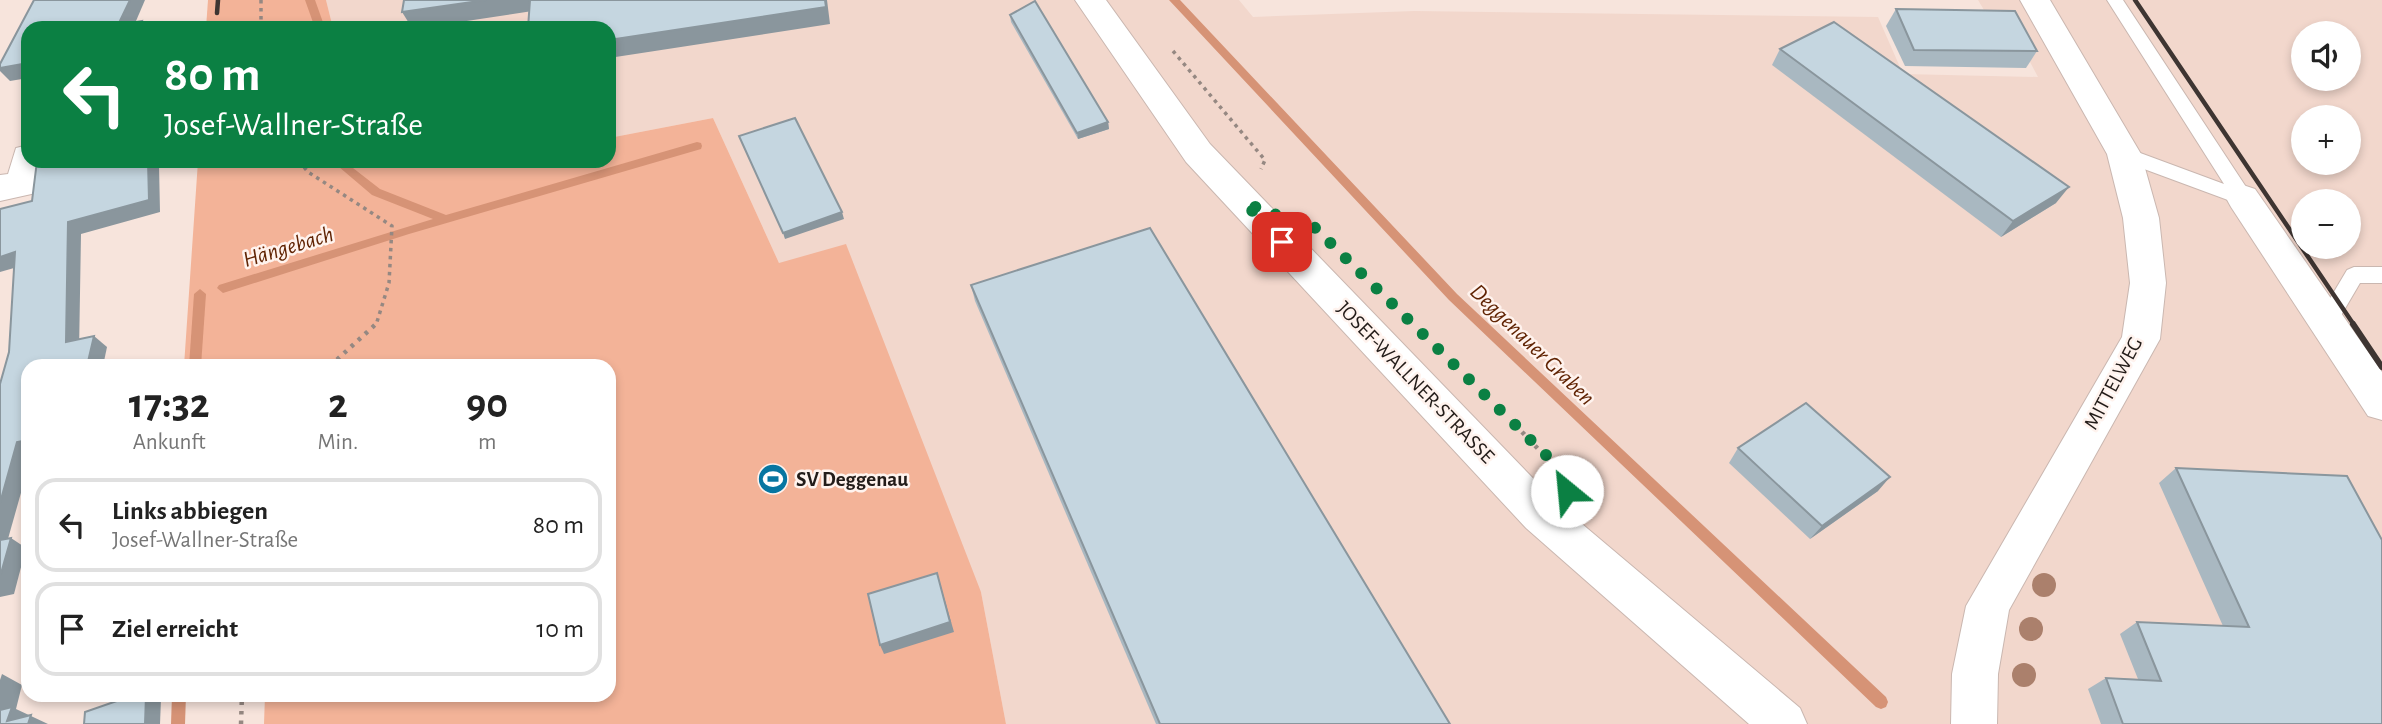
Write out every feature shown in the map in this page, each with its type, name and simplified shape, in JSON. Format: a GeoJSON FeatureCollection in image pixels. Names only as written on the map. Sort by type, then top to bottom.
{"type":"FeatureCollection","features":[{"type":"Feature","properties":{"kind":"street","name":"JOSEF-WALLNER-STRASSE"},"geometry":{"type":"LineString","coordinates":[[1090,0],[1198,153],[1541,514],[1784,724]]}},
{"type":"Feature","properties":{"kind":"street","name":"MITTELWEG"},"geometry":{"type":"LineString","coordinates":[[1973,724],[1975,674],[1987,606],[2141,339],[2148,283],[2141,218],[2124,154],[2035,0]]}},
{"type":"Feature","properties":{"kind":"street"},"geometry":{"type":"LineString","coordinates":[[0,188],[24,184],[26,168]]}},
{"type":"Feature","properties":{"kind":"street"},"geometry":{"type":"LineString","coordinates":[[2243,198],[2382,404]]}},
{"type":"Feature","properties":{"kind":"lane"},"geometry":{"type":"LineString","coordinates":[[2115,0],[2243,198]]}},
{"type":"Feature","properties":{"kind":"lane"},"geometry":{"type":"LineString","coordinates":[[2124,154],[2243,198]]}},
{"type":"Feature","properties":{"kind":"lane"},"geometry":{"type":"LineString","coordinates":[[2326,323],[2354,275],[2382,275]]}},
{"type":"Feature","properties":{"kind":"path"},"geometry":{"type":"LineString","coordinates":[[261,0],[261,21]]}},
{"type":"Feature","properties":{"kind":"path"},"geometry":{"type":"LineString","coordinates":[[1165,43],[1265,160],[1245,203]]}},
{"type":"Feature","properties":{"kind":"path"},"geometry":{"type":"LineString","coordinates":[[305,168],[392,226],[389,283],[375,328],[338,359]]}},
{"type":"Feature","properties":{"kind":"path"},"geometry":{"type":"LineString","coordinates":[[1515,425],[1554,463],[1564,478]]}},
{"type":"Feature","properties":{"kind":"path"},"geometry":{"type":"LineString","coordinates":[[241,724],[242,702]]}},
{"type":"Feature","properties":{"kind":"shaded area"},"geometry":{"type":"Polygon","coordinates":[[[208,0],[326,0],[331,21],[206,21],[208,0]]]}},
{"type":"Feature","properties":{"kind":"shaded area"},"geometry":{"type":"Polygon","coordinates":[[[326,0],[1239,0],[1253,17],[1414,11],[1878,17],[1903,74],[2038,77],[2003,11],[1984,10],[1978,0],[2382,0],[2382,724],[1006,724],[981,592],[779,263],[713,118],[616,137],[616,21],[331,21],[326,0]]]}},
{"type":"Feature","properties":{"kind":"shaded area","name":"SV Deggenau"},"geometry":{"type":"Polygon","coordinates":[[[713,118],[779,263],[846,244],[981,592],[1006,724],[264,724],[265,702],[616,702],[616,359],[184,359],[198,168],[616,168],[616,137],[713,118]]]}},
{"type":"Feature","properties":{"kind":"building"},"geometry":{"type":"Polygon","coordinates":[[[34,0],[130,0],[120,21],[23,21],[34,0]]]}},
{"type":"Feature","properties":{"kind":"building"},"geometry":{"type":"Polygon","coordinates":[[[404,0],[486,0],[402,12],[404,0]]]}},
{"type":"Feature","properties":{"kind":"building"},"geometry":{"type":"Polygon","coordinates":[[[530,0],[825,0],[826,7],[616,39],[616,21],[528,21],[530,0]]]}},
{"type":"Feature","properties":{"kind":"building"},"geometry":{"type":"Polygon","coordinates":[[[1035,1],[1108,122],[1077,133],[1010,15],[1035,1]]]}},
{"type":"Feature","properties":{"kind":"building"},"geometry":{"type":"Polygon","coordinates":[[[1896,9],[2015,11],[2037,51],[1914,50],[1896,9]]]}},
{"type":"Feature","properties":{"kind":"building"},"geometry":{"type":"Polygon","coordinates":[[[1834,22],[2069,187],[2013,221],[1780,49],[1834,22]]]}},
{"type":"Feature","properties":{"kind":"building"},"geometry":{"type":"Polygon","coordinates":[[[21,24],[21,64],[0,68],[21,24]]]}},
{"type":"Feature","properties":{"kind":"building"},"geometry":{"type":"Polygon","coordinates":[[[795,118],[842,212],[783,233],[739,136],[795,118]]]}},
{"type":"Feature","properties":{"kind":"building"},"geometry":{"type":"Polygon","coordinates":[[[36,168],[148,168],[149,200],[68,222],[66,342],[94,336],[89,359],[21,359],[21,441],[17,442],[0,503],[0,384],[9,352],[15,252],[0,257],[0,209],[32,201],[36,168]]]}},
{"type":"Feature","properties":{"kind":"building"},"geometry":{"type":"Polygon","coordinates":[[[1150,228],[1450,724],[1160,724],[971,285],[1150,228]]]}},
{"type":"Feature","properties":{"kind":"building"},"geometry":{"type":"Polygon","coordinates":[[[1806,403],[1890,477],[1822,526],[1738,448],[1806,403]]]}},
{"type":"Feature","properties":{"kind":"building"},"geometry":{"type":"Polygon","coordinates":[[[2176,468],[2347,476],[2382,540],[2382,724],[2123,724],[2106,678],[2161,681],[2137,622],[2249,627],[2176,468]]]}},
{"type":"Feature","properties":{"kind":"building"},"geometry":{"type":"Polygon","coordinates":[[[11,538],[0,577],[0,540],[11,538]]]}},
{"type":"Feature","properties":{"kind":"building"},"geometry":{"type":"Polygon","coordinates":[[[937,573],[950,622],[880,645],[868,594],[937,573]]]}},
{"type":"Feature","properties":{"kind":"building"},"geometry":{"type":"Polygon","coordinates":[[[114,702],[146,702],[145,724],[84,724],[85,712],[114,702]]]}},
{"type":"Feature","properties":{"kind":"building"},"geometry":{"type":"Polygon","coordinates":[[[12,707],[7,721],[31,715],[28,724],[0,724],[0,710],[12,707]]]}},
{"type":"Feature","properties":{"kind":"waterway"},"geometry":{"type":"LineString","coordinates":[[310,0],[318,21]]}},
{"type":"Feature","properties":{"kind":"waterway","name":"Deggenauer Graben"},"geometry":{"type":"LineString","coordinates":[[1174,0],[1453,297],[1881,702]]}},
{"type":"Feature","properties":{"kind":"waterway","name":"Hängebach"},"geometry":{"type":"LineString","coordinates":[[223,288],[408,230],[697,146]]}},
{"type":"Feature","properties":{"kind":"waterway"},"geometry":{"type":"LineString","coordinates":[[346,168],[376,192],[445,219]]}},
{"type":"Feature","properties":{"kind":"waterway"},"geometry":{"type":"LineString","coordinates":[[195,359],[200,294]]}},
{"type":"Feature","properties":{"kind":"waterway"},"geometry":{"type":"LineString","coordinates":[[178,724],[179,702]]}},
{"type":"Feature","properties":{"kind":"railway"},"geometry":{"type":"LineString","coordinates":[[217,13],[218,0]]}},
{"type":"Feature","properties":{"kind":"railway"},"geometry":{"type":"LineString","coordinates":[[2135,0],[2354,325]]}},
{"type":"Feature","properties":{"kind":"railway"},"geometry":{"type":"LineString","coordinates":[[2353,324],[2382,367]]}},
{"type":"Feature","properties":{"kind":"place","name":"SV Deggenau"},"geometry":{"type":"Point","coordinates":[773,479]}},
{"type":"Feature","properties":{"kind":"route"},"geometry":{"type":"LineString","coordinates":[[1282,242],[1245,203],[1287,219],[1308,221],[1554,463],[1564,478],[1567,491]]}}]}
